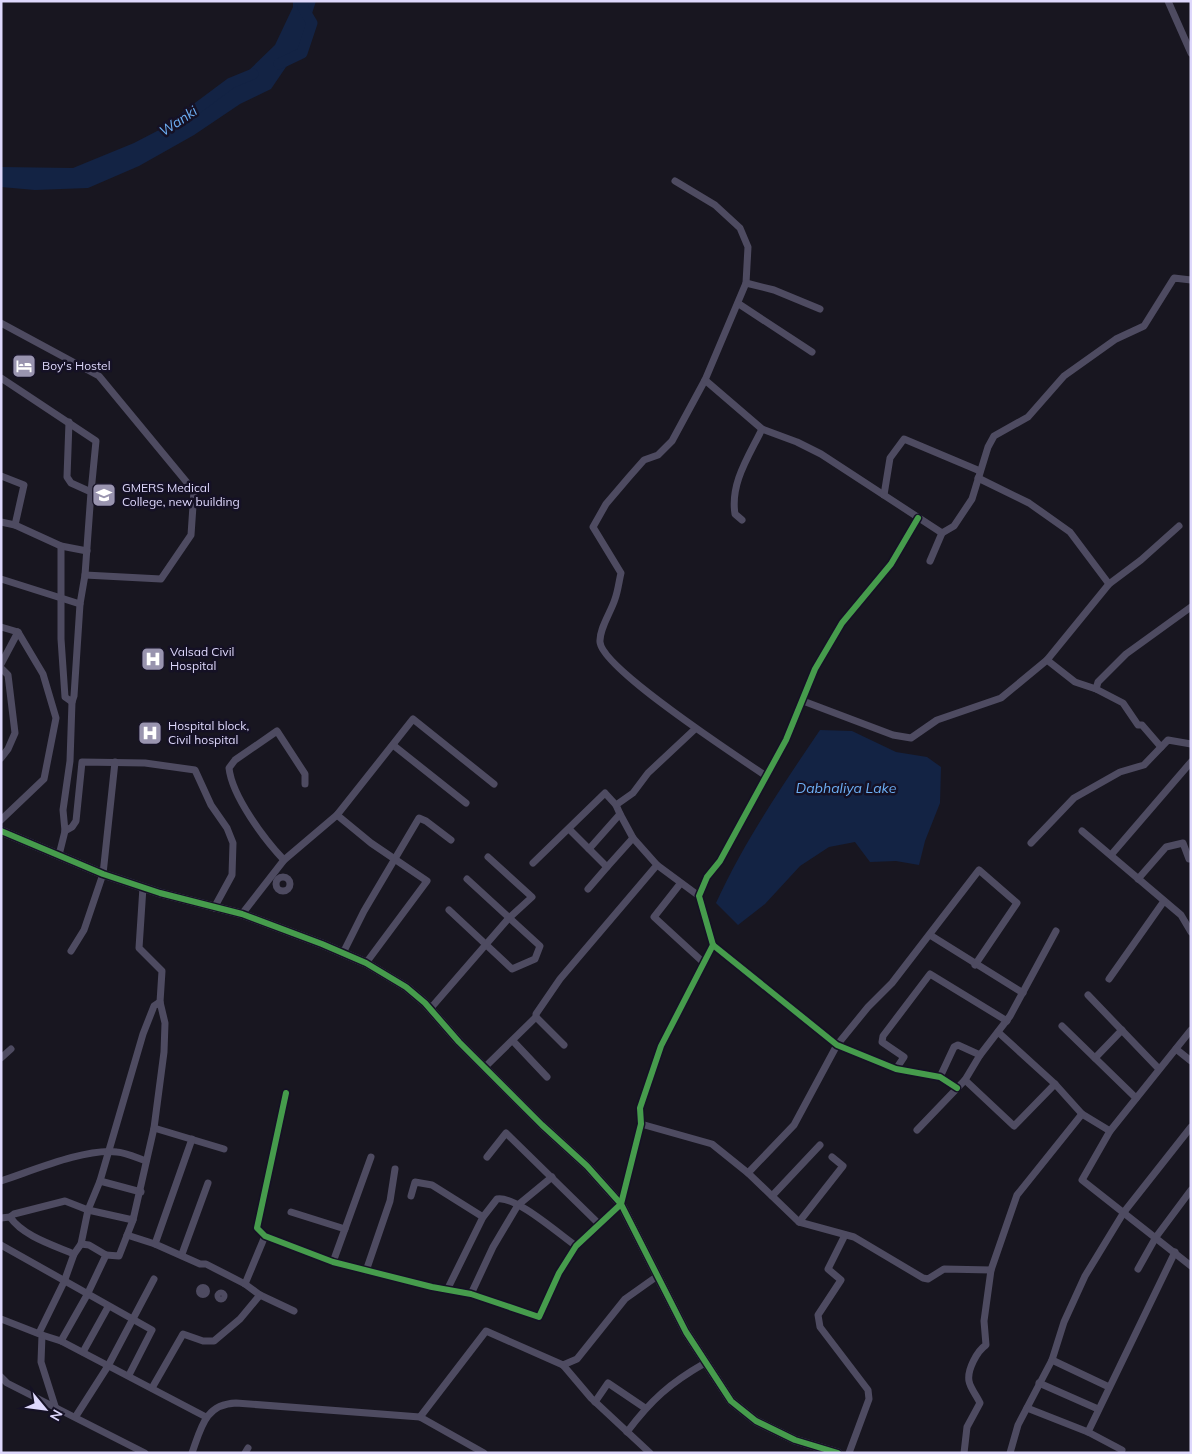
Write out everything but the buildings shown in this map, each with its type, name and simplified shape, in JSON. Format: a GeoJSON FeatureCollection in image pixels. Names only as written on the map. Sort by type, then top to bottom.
{"type":"FeatureCollection","features":[{"type":"Feature","properties":{"kind":"street"},"geometry":{"type":"LineString","coordinates":[[1168,1],[1191,53]]}},
{"type":"Feature","properties":{"kind":"street"},"geometry":{"type":"LineString","coordinates":[[675,180],[715,206],[740,228],[748,247],[746,283],[739,304],[707,370],[705,380],[672,441],[658,454],[644,460],[606,504],[593,527],[621,573],[616,597],[601,636],[600,644],[610,660],[695,729],[766,776]]}},
{"type":"Feature","properties":{"kind":"street"},"geometry":{"type":"LineString","coordinates":[[930,561],[942,533],[954,526],[972,499],[988,447],[998,432],[1028,416],[1064,376],[1116,339],[1144,326],[1174,278],[1191,280]]}},
{"type":"Feature","properties":{"kind":"street"},"geometry":{"type":"LineString","coordinates":[[746,283],[774,290],[820,309]]}},
{"type":"Feature","properties":{"kind":"street"},"geometry":{"type":"LineString","coordinates":[[739,304],[812,352]]}},
{"type":"Feature","properties":{"kind":"street"},"geometry":{"type":"LineString","coordinates":[[1,323],[99,376],[194,491],[191,535],[161,579],[86,575]]}},
{"type":"Feature","properties":{"kind":"street"},"geometry":{"type":"LineString","coordinates":[[1,378],[96,441],[86,575],[80,604],[74,696],[72,702],[70,761],[63,810],[65,831],[59,855]]}},
{"type":"Feature","properties":{"kind":"street"},"geometry":{"type":"LineString","coordinates":[[705,380],[762,429],[797,442],[821,454],[942,533]]}},
{"type":"Feature","properties":{"kind":"street"},"geometry":{"type":"LineString","coordinates":[[69,422],[67,477],[71,483],[91,492]]}},
{"type":"Feature","properties":{"kind":"street"},"geometry":{"type":"LineString","coordinates":[[742,520],[735,514],[733,500],[737,481],[762,429]]}},
{"type":"Feature","properties":{"kind":"street"},"geometry":{"type":"LineString","coordinates":[[884,495],[886,467],[890,458],[904,439],[979,474],[1029,503],[1070,532],[1109,584]]}},
{"type":"Feature","properties":{"kind":"street"},"geometry":{"type":"LineString","coordinates":[[1,476],[24,485],[15,525]]}},
{"type":"Feature","properties":{"kind":"street"},"geometry":{"type":"LineString","coordinates":[[918,518],[891,564],[842,623],[815,669],[786,740],[720,860],[707,877],[699,896],[713,945],[837,1045],[896,1069],[940,1078],[957,1088]]}},
{"type":"Feature","properties":{"kind":"street"},"geometry":{"type":"LineString","coordinates":[[1,522],[15,525],[61,546],[88,551]]}},
{"type":"Feature","properties":{"kind":"street"},"geometry":{"type":"LineString","coordinates":[[803,701],[892,735],[911,738],[937,720],[1001,698],[1047,660],[1109,584],[1141,560],[1179,526]]}},
{"type":"Feature","properties":{"kind":"street"},"geometry":{"type":"LineString","coordinates":[[61,546],[65,697],[72,702]]}},
{"type":"Feature","properties":{"kind":"street"},"geometry":{"type":"LineString","coordinates":[[1,580],[80,604]]}},
{"type":"Feature","properties":{"kind":"street"},"geometry":{"type":"LineString","coordinates":[[1096,689],[1098,682],[1126,654],[1191,607]]}},
{"type":"Feature","properties":{"kind":"street"},"geometry":{"type":"LineString","coordinates":[[1,628],[18,632],[43,674],[56,718],[44,778],[1,820]]}},
{"type":"Feature","properties":{"kind":"street"},"geometry":{"type":"LineString","coordinates":[[1,664],[18,632]]}},
{"type":"Feature","properties":{"kind":"street"},"geometry":{"type":"LineString","coordinates":[[1047,660],[1075,682],[1096,689],[1123,703],[1138,725],[1142,725],[1161,747]]}},
{"type":"Feature","properties":{"kind":"street"},"geometry":{"type":"LineString","coordinates":[[1,668],[8,675],[15,733],[8,749],[1,758]]}},
{"type":"Feature","properties":{"kind":"street"},"geometry":{"type":"LineString","coordinates":[[242,914],[284,860],[337,814],[413,719],[494,784]]}},
{"type":"Feature","properties":{"kind":"street"},"geometry":{"type":"LineString","coordinates":[[616,805],[633,793],[648,773],[695,729]]}},
{"type":"Feature","properties":{"kind":"street"},"geometry":{"type":"LineString","coordinates":[[284,860],[262,837],[231,781],[229,768],[236,760],[277,730],[305,774],[305,784]]}},
{"type":"Feature","properties":{"kind":"street"},"geometry":{"type":"LineString","coordinates":[[1031,843],[1074,798],[1120,772],[1144,765],[1168,740],[1191,744]]}},
{"type":"Feature","properties":{"kind":"street"},"geometry":{"type":"LineString","coordinates":[[393,745],[466,803]]}},
{"type":"Feature","properties":{"kind":"street"},"geometry":{"type":"LineString","coordinates":[[65,831],[72,827],[76,821],[82,762],[145,763],[189,767],[195,770],[210,805],[227,828],[233,843],[232,875],[214,908]]}},
{"type":"Feature","properties":{"kind":"street"},"geometry":{"type":"LineString","coordinates":[[71,951],[84,930],[103,874],[114,762]]}},
{"type":"Feature","properties":{"kind":"street"},"geometry":{"type":"LineString","coordinates":[[1110,856],[1191,762]]}},
{"type":"Feature","properties":{"kind":"street"},"geometry":{"type":"LineString","coordinates":[[533,863],[605,793],[616,805],[633,838],[657,865],[680,884],[699,896]]}},
{"type":"Feature","properties":{"kind":"street"},"geometry":{"type":"LineString","coordinates":[[337,814],[371,843],[427,880],[366,963]]}},
{"type":"Feature","properties":{"kind":"street"},"geometry":{"type":"LineString","coordinates":[[589,849],[620,814]]}},
{"type":"Feature","properties":{"kind":"street"},"geometry":{"type":"LineString","coordinates":[[343,954],[394,858],[419,818],[426,820],[451,840]]}},
{"type":"Feature","properties":{"kind":"street"},"geometry":{"type":"LineString","coordinates":[[569,829],[608,867]]}},
{"type":"Feature","properties":{"kind":"street"},"geometry":{"type":"LineString","coordinates":[[1,831],[103,874],[214,908],[242,914],[366,963],[406,987],[430,1009],[542,1125],[587,1166],[621,1204],[656,1277],[686,1332],[731,1401],[756,1421],[796,1440],[838,1453]]}},
{"type":"Feature","properties":{"kind":"street"},"geometry":{"type":"LineString","coordinates":[[1082,832],[1181,916],[1191,932]]}},
{"type":"Feature","properties":{"kind":"street"},"geometry":{"type":"LineString","coordinates":[[588,889],[633,838]]}},
{"type":"Feature","properties":{"kind":"street"},"geometry":{"type":"LineString","coordinates":[[1138,879],[1166,847],[1183,843],[1189,859]]}},
{"type":"Feature","properties":{"kind":"street"},"geometry":{"type":"LineString","coordinates":[[430,1009],[510,918],[532,897],[488,857]]}},
{"type":"Feature","properties":{"kind":"street"},"geometry":{"type":"LineString","coordinates":[[484,1067],[536,1017],[536,1014],[560,978],[657,865]]}},
{"type":"Feature","properties":{"kind":"street"},"geometry":{"type":"LineString","coordinates":[[748,1173],[794,1126],[837,1045],[868,1007],[892,983],[979,870],[1016,903],[976,965]]}},
{"type":"Feature","properties":{"kind":"street"},"geometry":{"type":"LineString","coordinates":[[449,910],[512,969],[535,959],[540,946],[467,879]]}},
{"type":"Feature","properties":{"kind":"street"},"geometry":{"type":"LineString","coordinates":[[680,884],[654,917],[704,963]]}},
{"type":"Feature","properties":{"kind":"street"},"geometry":{"type":"LineString","coordinates":[[81,1244],[106,1255],[118,1256],[133,1220],[141,1192],[154,1128],[164,1052],[165,1023],[160,1002],[162,971],[139,948],[143,887]]}},
{"type":"Feature","properties":{"kind":"street"},"geometry":{"type":"LineString","coordinates":[[1109,979],[1164,901]]}},
{"type":"Feature","properties":{"kind":"street"},"geometry":{"type":"LineString","coordinates":[[917,1130],[965,1080],[980,1055],[1007,1020],[1056,931]]}},
{"type":"Feature","properties":{"kind":"street"},"geometry":{"type":"LineString","coordinates":[[930,935],[1023,993]]}},
{"type":"Feature","properties":{"kind":"street"},"geometry":{"type":"LineString","coordinates":[[286,1093],[257,1228],[265,1236],[334,1262],[432,1287],[448,1288],[452,1291],[471,1294],[539,1317],[559,1273],[576,1246],[621,1204],[641,1124],[640,1108],[661,1046],[713,945]]}},
{"type":"Feature","properties":{"kind":"street"},"geometry":{"type":"LineString","coordinates":[[896,1069],[904,1057],[882,1042],[884,1036],[930,974],[1007,1020]]}},
{"type":"Feature","properties":{"kind":"street"},"geometry":{"type":"LineString","coordinates":[[1088,995],[1159,1069]]}},
{"type":"Feature","properties":{"kind":"street"},"geometry":{"type":"LineString","coordinates":[[55,1406],[40,1362],[41,1334],[74,1254],[81,1244],[88,1210],[100,1181],[144,1034],[154,1006],[160,1002]]}},
{"type":"Feature","properties":{"kind":"street"},"geometry":{"type":"LineString","coordinates":[[536,1017],[564,1046]]}},
{"type":"Feature","properties":{"kind":"street"},"geometry":{"type":"LineString","coordinates":[[1062,1026],[1136,1098]]}},
{"type":"Feature","properties":{"kind":"street"},"geometry":{"type":"LineString","coordinates":[[1095,1058],[1122,1030]]}},
{"type":"Feature","properties":{"kind":"street"},"geometry":{"type":"LineString","coordinates":[[1191,1030],[1110,1131],[1082,1180],[1191,1266]]}},
{"type":"Feature","properties":{"kind":"street"},"geometry":{"type":"LineString","coordinates":[[998,1032],[1055,1084],[1082,1114],[1110,1131]]}},
{"type":"Feature","properties":{"kind":"street"},"geometry":{"type":"LineString","coordinates":[[513,1041],[547,1078]]}},
{"type":"Feature","properties":{"kind":"street"},"geometry":{"type":"LineString","coordinates":[[940,1078],[954,1047],[958,1045],[980,1055]]}},
{"type":"Feature","properties":{"kind":"street"},"geometry":{"type":"LineString","coordinates":[[1,1058],[11,1049]]}},
{"type":"Feature","properties":{"kind":"street"},"geometry":{"type":"LineString","coordinates":[[1176,1049],[1191,1061]]}},
{"type":"Feature","properties":{"kind":"street"},"geometry":{"type":"LineString","coordinates":[[965,1080],[1014,1126],[1055,1084]]}},
{"type":"Feature","properties":{"kind":"street"},"geometry":{"type":"LineString","coordinates":[[964,1453],[967,1427],[980,1403],[969,1381],[971,1368],[980,1349],[986,1345],[984,1321],[991,1270],[1018,1195],[1082,1114]]}},
{"type":"Feature","properties":{"kind":"street"},"geometry":{"type":"LineString","coordinates":[[641,1124],[712,1144],[748,1173],[798,1222],[854,1237],[923,1278],[928,1279],[944,1269],[991,1270]]}},
{"type":"Feature","properties":{"kind":"street"},"geometry":{"type":"LineString","coordinates":[[1010,1453],[1018,1425],[1052,1360],[1064,1322],[1085,1276],[1124,1212],[1191,1127]]}},
{"type":"Feature","properties":{"kind":"street"},"geometry":{"type":"LineString","coordinates":[[154,1128],[224,1149]]}},
{"type":"Feature","properties":{"kind":"street"},"geometry":{"type":"LineString","coordinates":[[487,1157],[506,1133],[599,1224]]}},
{"type":"Feature","properties":{"kind":"street"},"geometry":{"type":"LineString","coordinates":[[155,1244],[192,1139]]}},
{"type":"Feature","properties":{"kind":"street"},"geometry":{"type":"LineString","coordinates":[[772,1196],[820,1145]]}},
{"type":"Feature","properties":{"kind":"street"},"geometry":{"type":"LineString","coordinates":[[1,1182],[47,1165],[108,1151],[119,1152],[146,1161]]}},
{"type":"Feature","properties":{"kind":"street"},"geometry":{"type":"LineString","coordinates":[[334,1262],[371,1157]]}},
{"type":"Feature","properties":{"kind":"street"},"geometry":{"type":"LineString","coordinates":[[798,1222],[843,1166],[832,1157]]}},
{"type":"Feature","properties":{"kind":"street"},"geometry":{"type":"LineString","coordinates":[[366,1271],[390,1201],[395,1170]]}},
{"type":"Feature","properties":{"kind":"street"},"geometry":{"type":"LineString","coordinates":[[471,1294],[493,1247],[518,1205],[552,1177]]}},
{"type":"Feature","properties":{"kind":"street"},"geometry":{"type":"LineString","coordinates":[[100,1181],[141,1192]]}},
{"type":"Feature","properties":{"kind":"street"},"geometry":{"type":"LineString","coordinates":[[411,1196],[415,1182],[432,1185],[483,1217]]}},
{"type":"Feature","properties":{"kind":"street"},"geometry":{"type":"LineString","coordinates":[[182,1254],[208,1184]]}},
{"type":"Feature","properties":{"kind":"street"},"geometry":{"type":"LineString","coordinates":[[1138,1269],[1156,1237],[1191,1190]]}},
{"type":"Feature","properties":{"kind":"street"},"geometry":{"type":"LineString","coordinates":[[448,1288],[483,1217],[497,1199],[505,1198],[518,1205],[576,1246]]}},
{"type":"Feature","properties":{"kind":"street"},"geometry":{"type":"LineString","coordinates":[[1,1218],[10,1217],[14,1214],[59,1201],[88,1210],[133,1220]]}},
{"type":"Feature","properties":{"kind":"street"},"geometry":{"type":"LineString","coordinates":[[291,1212],[345,1229]]}},
{"type":"Feature","properties":{"kind":"street"},"geometry":{"type":"LineString","coordinates":[[10,1217],[14,1223],[35,1236],[74,1254]]}},
{"type":"Feature","properties":{"kind":"street"},"geometry":{"type":"LineString","coordinates":[[127,1235],[182,1254],[246,1284],[260,1296],[294,1311]]}},
{"type":"Feature","properties":{"kind":"street"},"geometry":{"type":"LineString","coordinates":[[845,1235],[828,1269],[841,1280],[818,1315],[820,1327],[868,1390],[869,1399],[849,1453]]}},
{"type":"Feature","properties":{"kind":"street"},"geometry":{"type":"LineString","coordinates":[[246,1284],[265,1236]]}},
{"type":"Feature","properties":{"kind":"street"},"geometry":{"type":"LineString","coordinates":[[1,1245],[108,1307],[152,1330],[129,1375]]}},
{"type":"Feature","properties":{"kind":"street"},"geometry":{"type":"LineString","coordinates":[[1088,1432],[1175,1252]]}},
{"type":"Feature","properties":{"kind":"street"},"geometry":{"type":"LineString","coordinates":[[62,1341],[106,1255]]}},
{"type":"Feature","properties":{"kind":"street"},"geometry":{"type":"LineString","coordinates":[[563,1365],[577,1359],[625,1298],[656,1277]]}},
{"type":"Feature","properties":{"kind":"street"},"geometry":{"type":"LineString","coordinates":[[76,1416],[108,1366],[154,1279]]}},
{"type":"Feature","properties":{"kind":"street"},"geometry":{"type":"LineString","coordinates":[[152,1388],[183,1334],[203,1341],[214,1341],[240,1319],[260,1296]]}},
{"type":"Feature","properties":{"kind":"street"},"geometry":{"type":"LineString","coordinates":[[83,1352],[108,1307]]}},
{"type":"Feature","properties":{"kind":"street"},"geometry":{"type":"LineString","coordinates":[[1,1319],[62,1341],[206,1417]]}},
{"type":"Feature","properties":{"kind":"street"},"geometry":{"type":"LineString","coordinates":[[420,1417],[486,1331],[563,1365],[595,1402],[650,1453]]}},
{"type":"Feature","properties":{"kind":"street"},"geometry":{"type":"LineString","coordinates":[[1052,1360],[1109,1387]]}},
{"type":"Feature","properties":{"kind":"street"},"geometry":{"type":"LineString","coordinates":[[627,1432],[645,1408],[675,1380],[705,1363]]}},
{"type":"Feature","properties":{"kind":"street"},"geometry":{"type":"LineString","coordinates":[[1,1377],[7,1383],[76,1416],[91,1426],[145,1453]]}},
{"type":"Feature","properties":{"kind":"street"},"geometry":{"type":"LineString","coordinates":[[595,1402],[608,1383],[645,1408]]}},
{"type":"Feature","properties":{"kind":"street"},"geometry":{"type":"LineString","coordinates":[[1039,1383],[1098,1409]]}},
{"type":"Feature","properties":{"kind":"street"},"geometry":{"type":"LineString","coordinates":[[192,1453],[206,1417],[221,1403],[236,1403],[420,1417],[484,1453]]}},
{"type":"Feature","properties":{"kind":"street"},"geometry":{"type":"LineString","coordinates":[[1027,1408],[1088,1432],[1122,1450]]}},
{"type":"Feature","properties":{"kind":"water"},"geometry":{"type":"Polygon","coordinates":[[[293,1],[316,1],[303,42],[271,89],[240,104],[194,135],[139,166],[88,188],[35,190],[1,187],[1,167],[73,168],[134,143],[211,103],[242,77],[275,45],[293,7],[293,1]]]}},
{"type":"Feature","properties":{"kind":"water","name":"Dabhaliya Lake"},"geometry":{"type":"Polygon","coordinates":[[[820,730],[852,731],[896,752],[927,757],[941,767],[940,803],[925,841],[919,865],[896,861],[870,862],[855,842],[829,847],[800,866],[765,904],[738,925],[716,903],[751,836],[820,730]]]}},
{"type":"Feature","properties":{"kind":"waterway","name":"Wanki"},"geometry":{"type":"LineString","coordinates":[[279,64],[302,53],[312,23],[303,8],[302,1]]}},
{"type":"Feature","properties":{"kind":"waterway","name":"Wanki"},"geometry":{"type":"LineString","coordinates":[[172,127],[231,83],[253,74]]}},
{"type":"Feature","properties":{"kind":"cycle path"},"geometry":{"type":"LineString","coordinates":[[918,518],[891,564],[842,623],[815,669],[786,740],[720,861],[707,877],[699,896],[713,945],[837,1045],[896,1069],[940,1077],[957,1088]]}},
{"type":"Feature","properties":{"kind":"cycle path"},"geometry":{"type":"LineString","coordinates":[[1,831],[103,874],[160,893],[242,914],[322,944],[366,963],[406,987],[425,1003],[459,1042],[542,1125],[587,1166],[621,1204],[686,1332],[731,1401],[756,1421],[795,1440],[838,1453]]}},
{"type":"Feature","properties":{"kind":"cycle path"},"geometry":{"type":"LineString","coordinates":[[286,1093],[257,1228],[265,1236],[333,1262],[432,1287],[471,1294],[539,1317],[559,1273],[576,1246],[621,1204],[641,1124],[640,1108],[661,1046],[713,945]]}},
{"type":"Feature","properties":{"kind":"place","name":"Boy's Hostel"},"geometry":{"type":"Point","coordinates":[24,366]}},
{"type":"Feature","properties":{"kind":"place","name":"GMERS Medical College, new building"},"geometry":{"type":"Point","coordinates":[104,495]}},
{"type":"Feature","properties":{"kind":"place","name":"Valsad Civil Hospital"},"geometry":{"type":"Point","coordinates":[153,659]}},
{"type":"Feature","properties":{"kind":"place","name":"Hospital block, Civil hospital"},"geometry":{"type":"Point","coordinates":[150,733]}}]}
